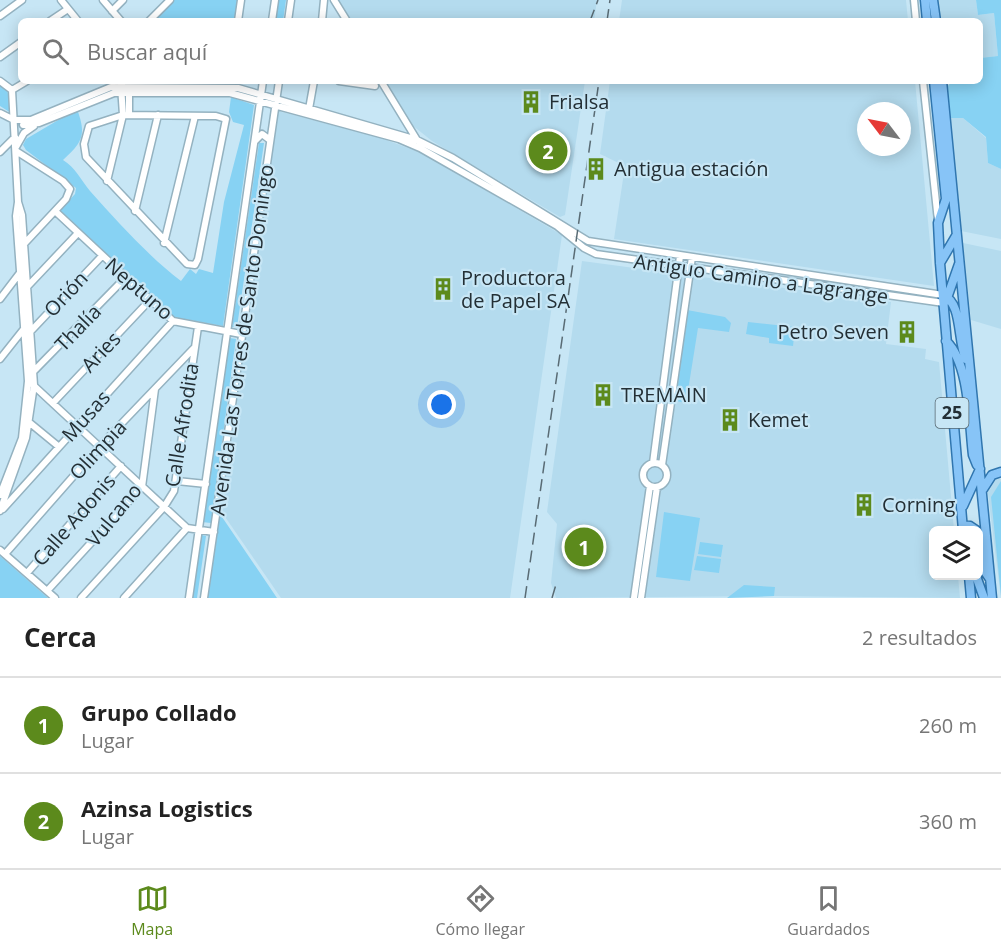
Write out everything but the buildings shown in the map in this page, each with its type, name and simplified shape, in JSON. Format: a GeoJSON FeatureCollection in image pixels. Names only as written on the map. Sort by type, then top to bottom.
{"type":"FeatureCollection","features":[{"type":"Feature","properties":{"kind":"main road"},"geometry":{"type":"LineString","coordinates":[[925,0],[927,18]]}},
{"type":"Feature","properties":{"kind":"main road"},"geometry":{"type":"LineString","coordinates":[[933,0],[936,18]]}},
{"type":"Feature","properties":{"kind":"main road","name":"25"},"geometry":{"type":"LineString","coordinates":[[934,84],[946,199],[938,223],[940,263],[945,299],[946,341],[963,526]]}},
{"type":"Feature","properties":{"kind":"main road","name":"25"},"geometry":{"type":"LineString","coordinates":[[942,84],[992,598]]}},
{"type":"Feature","properties":{"kind":"main road"},"geometry":{"type":"LineString","coordinates":[[940,263],[956,236],[951,231],[946,199]]}},
{"type":"Feature","properties":{"kind":"main road"},"geometry":{"type":"LineString","coordinates":[[959,264],[953,274],[945,299],[955,307],[960,346],[969,364]]}},
{"type":"Feature","properties":{"kind":"main road"},"geometry":{"type":"LineString","coordinates":[[946,341],[953,348],[962,371],[973,455],[980,469]]}},
{"type":"Feature","properties":{"kind":"main road"},"geometry":{"type":"LineString","coordinates":[[980,469],[1001,471]]}},
{"type":"Feature","properties":{"kind":"main road"},"geometry":{"type":"LineString","coordinates":[[962,509],[980,469]]}},
{"type":"Feature","properties":{"kind":"main road"},"geometry":{"type":"LineString","coordinates":[[982,492],[989,478],[1001,471]]}},
{"type":"Feature","properties":{"kind":"main road"},"geometry":{"type":"LineString","coordinates":[[983,568],[990,579]]}},
{"type":"Feature","properties":{"kind":"main road"},"geometry":{"type":"LineString","coordinates":[[969,580],[971,598]]}},
{"type":"Feature","properties":{"kind":"main road"},"geometry":{"type":"LineString","coordinates":[[977,580],[984,598]]}},
{"type":"Feature","properties":{"kind":"street"},"geometry":{"type":"LineString","coordinates":[[0,16],[22,0]]}},
{"type":"Feature","properties":{"kind":"street"},"geometry":{"type":"LineString","coordinates":[[60,0],[76,18]]}},
{"type":"Feature","properties":{"kind":"street"},"geometry":{"type":"LineString","coordinates":[[103,0],[118,18]]}},
{"type":"Feature","properties":{"kind":"street"},"geometry":{"type":"LineString","coordinates":[[112,11],[123,0]]}},
{"type":"Feature","properties":{"kind":"street"},"geometry":{"type":"LineString","coordinates":[[152,18],[170,0]]}},
{"type":"Feature","properties":{"kind":"street"},"geometry":{"type":"LineString","coordinates":[[238,18],[241,0]]}},
{"type":"Feature","properties":{"kind":"street"},"geometry":{"type":"LineString","coordinates":[[272,18],[275,0]]}},
{"type":"Feature","properties":{"kind":"street"},"geometry":{"type":"LineString","coordinates":[[288,18],[291,0]]}},
{"type":"Feature","properties":{"kind":"street"},"geometry":{"type":"LineString","coordinates":[[322,18],[324,0]]}},
{"type":"Feature","properties":{"kind":"street"},"geometry":{"type":"LineString","coordinates":[[334,0],[345,18]]}},
{"type":"Feature","properties":{"kind":"street"},"geometry":{"type":"LineString","coordinates":[[914,0],[916,18]]}},
{"type":"Feature","properties":{"kind":"street"},"geometry":{"type":"LineString","coordinates":[[54,18],[68,9]]}},
{"type":"Feature","properties":{"kind":"street"},"geometry":{"type":"LineString","coordinates":[[0,57],[18,44]]}},
{"type":"Feature","properties":{"kind":"street"},"geometry":{"type":"LineString","coordinates":[[0,81],[12,90],[16,123],[15,149],[23,330],[31,378],[22,438],[0,495]]}},
{"type":"Feature","properties":{"kind":"street"},"geometry":{"type":"LineString","coordinates":[[12,90],[22,84]]}},
{"type":"Feature","properties":{"kind":"street","name":"Avenida Las Torres de Santo Domingo"},"geometry":{"type":"LineString","coordinates":[[189,598],[263,84]]}},
{"type":"Feature","properties":{"kind":"street","name":"Avenida Las Torres de Santo Domingo"},"geometry":{"type":"LineString","coordinates":[[204,598],[279,84]]}},
{"type":"Feature","properties":{"kind":"street"},"geometry":{"type":"LineString","coordinates":[[309,108],[313,84]]}},
{"type":"Feature","properties":{"kind":"street"},"geometry":{"type":"LineString","coordinates":[[361,84],[375,86]]}},
{"type":"Feature","properties":{"kind":"street"},"geometry":{"type":"LineString","coordinates":[[383,84],[417,143]]}},
{"type":"Feature","properties":{"kind":"street"},"geometry":{"type":"LineString","coordinates":[[923,84],[938,223]]}},
{"type":"Feature","properties":{"kind":"street"},"geometry":{"type":"LineString","coordinates":[[16,123],[32,120],[92,93],[125,87],[231,87],[261,98],[417,143]]}},
{"type":"Feature","properties":{"kind":"street"},"geometry":{"type":"LineString","coordinates":[[107,181],[126,115],[125,87]]}},
{"type":"Feature","properties":{"kind":"street"},"geometry":{"type":"LineString","coordinates":[[15,149],[24,133],[39,123],[125,87]]}},
{"type":"Feature","properties":{"kind":"street"},"geometry":{"type":"LineString","coordinates":[[276,102],[309,108],[417,143]]}},
{"type":"Feature","properties":{"kind":"street"},"geometry":{"type":"LineString","coordinates":[[3,115],[16,123],[39,123]]}},
{"type":"Feature","properties":{"kind":"street"},"geometry":{"type":"LineString","coordinates":[[3,115],[15,136]]}},
{"type":"Feature","properties":{"kind":"street"},"geometry":{"type":"LineString","coordinates":[[126,115],[219,116],[226,119],[227,126],[198,259],[192,266],[185,263],[164,243],[86,157],[84,144],[86,131],[91,124],[126,115]]}},
{"type":"Feature","properties":{"kind":"street"},"geometry":{"type":"LineString","coordinates":[[135,211],[158,115]]}},
{"type":"Feature","properties":{"kind":"street"},"geometry":{"type":"LineString","coordinates":[[164,243],[195,116]]}},
{"type":"Feature","properties":{"kind":"street"},"geometry":{"type":"LineString","coordinates":[[255,142],[262,134],[270,140]]}},
{"type":"Feature","properties":{"kind":"street"},"geometry":{"type":"LineString","coordinates":[[0,152],[15,136]]}},
{"type":"Feature","properties":{"kind":"street","name":"Antiguo Camino a Lagrange"},"geometry":{"type":"LineString","coordinates":[[417,143],[453,158],[581,237],[615,247],[692,257],[945,299]]}},
{"type":"Feature","properties":{"kind":"street","name":"Antiguo Camino a Lagrange"},"geometry":{"type":"LineString","coordinates":[[417,143],[557,226],[580,245],[597,254],[691,269],[945,299]]}},
{"type":"Feature","properties":{"kind":"street"},"geometry":{"type":"LineString","coordinates":[[15,149],[70,188],[68,197],[24,244]]}},
{"type":"Feature","properties":{"kind":"street"},"geometry":{"type":"LineString","coordinates":[[0,511],[30,423],[31,331],[18,202]]}},
{"type":"Feature","properties":{"kind":"street","name":"Neptuno"},"geometry":{"type":"LineString","coordinates":[[55,211],[173,321],[241,334]]}},
{"type":"Feature","properties":{"kind":"street"},"geometry":{"type":"LineString","coordinates":[[27,286],[78,233]]}},
{"type":"Feature","properties":{"kind":"street"},"geometry":{"type":"LineString","coordinates":[[614,257],[615,247]]}},
{"type":"Feature","properties":{"kind":"street","name":"Orión"},"geometry":{"type":"LineString","coordinates":[[31,331],[102,256]]}},
{"type":"Feature","properties":{"kind":"street"},"geometry":{"type":"LineString","coordinates":[[653,463],[680,256]]}},
{"type":"Feature","properties":{"kind":"street"},"geometry":{"type":"LineString","coordinates":[[662,465],[692,257]]}},
{"type":"Feature","properties":{"kind":"street"},"geometry":{"type":"LineString","coordinates":[[0,299],[20,273]]}},
{"type":"Feature","properties":{"kind":"street","name":"Thalía"},"geometry":{"type":"LineString","coordinates":[[31,378],[125,278]]}},
{"type":"Feature","properties":{"kind":"street","name":"Aries"},"geometry":{"type":"LineString","coordinates":[[53,403],[150,300]]}},
{"type":"Feature","properties":{"kind":"street","name":"Musas"},"geometry":{"type":"LineString","coordinates":[[0,511],[173,321]]}},
{"type":"Feature","properties":{"kind":"street","name":"Calle Afrodita"},"geometry":{"type":"LineString","coordinates":[[81,598],[164,507],[177,481],[193,349],[198,327]]}},
{"type":"Feature","properties":{"kind":"street"},"geometry":{"type":"LineString","coordinates":[[0,359],[23,330]]}},
{"type":"Feature","properties":{"kind":"street","name":"Olimpia"},"geometry":{"type":"LineString","coordinates":[[2,552],[193,349]]}},
{"type":"Feature","properties":{"kind":"street"},"geometry":{"type":"LineString","coordinates":[[31,378],[53,403],[187,528],[214,532]]}},
{"type":"Feature","properties":{"kind":"street","name":"Vulcano"},"geometry":{"type":"LineString","coordinates":[[47,591],[142,487],[155,389]]}},
{"type":"Feature","properties":{"kind":"street"},"geometry":{"type":"LineString","coordinates":[[660,412],[669,414]]}},
{"type":"Feature","properties":{"kind":"street"},"geometry":{"type":"LineString","coordinates":[[30,423],[58,446]]}},
{"type":"Feature","properties":{"kind":"street"},"geometry":{"type":"LineString","coordinates":[[653,463],[662,465],[666,470],[663,483],[653,486],[643,476],[647,466],[653,463]]}},
{"type":"Feature","properties":{"kind":"street","name":"Calle Adonis"},"geometry":{"type":"LineString","coordinates":[[27,573],[120,466]]}},
{"type":"Feature","properties":{"kind":"street"},"geometry":{"type":"LineString","coordinates":[[177,481],[206,484]]}},
{"type":"Feature","properties":{"kind":"street"},"geometry":{"type":"LineString","coordinates":[[634,598],[653,486]]}},
{"type":"Feature","properties":{"kind":"street"},"geometry":{"type":"LineString","coordinates":[[641,598],[653,486]]}},
{"type":"Feature","properties":{"kind":"street"},"geometry":{"type":"LineString","coordinates":[[124,598],[187,528]]}},
{"type":"Feature","properties":{"kind":"street"},"geometry":{"type":"LineString","coordinates":[[2,552],[55,598]]}},
{"type":"Feature","properties":{"kind":"shaded area"},"geometry":{"type":"Polygon","coordinates":[[[171,0],[237,0],[235,18],[154,18],[171,0]]]}},
{"type":"Feature","properties":{"kind":"shaded area"},"geometry":{"type":"Polygon","coordinates":[[[278,0],[286,0],[283,18],[275,18],[278,0]]]}},
{"type":"Feature","properties":{"kind":"shaded area"},"geometry":{"type":"Polygon","coordinates":[[[337,0],[597,0],[594,18],[348,18],[337,0]]]}},
{"type":"Feature","properties":{"kind":"shaded area"},"geometry":{"type":"Polygon","coordinates":[[[622,0],[906,0],[908,18],[619,18],[622,0]]]}},
{"type":"Feature","properties":{"kind":"shaded area"},"geometry":{"type":"Polygon","coordinates":[[[937,0],[976,0],[978,15],[994,13],[998,56],[983,58],[983,18],[940,18],[937,0]]]}},
{"type":"Feature","properties":{"kind":"shaded area"},"geometry":{"type":"Polygon","coordinates":[[[976,0],[1001,0],[1001,169],[988,163],[986,137],[963,118],[950,118],[947,87],[950,84],[983,84],[983,58],[998,56],[994,13],[978,15],[976,0]]]}},
{"type":"Feature","properties":{"kind":"shaded area"},"geometry":{"type":"Polygon","coordinates":[[[0,84],[7,88],[11,113],[0,106],[0,84]]]}},
{"type":"Feature","properties":{"kind":"shaded area"},"geometry":{"type":"Polygon","coordinates":[[[388,84],[585,84],[565,215],[560,217],[432,141],[412,125],[388,84]]]}},
{"type":"Feature","properties":{"kind":"shaded area"},"geometry":{"type":"Polygon","coordinates":[[[610,84],[915,84],[934,286],[614,239],[625,166],[600,154],[610,84]]]}},
{"type":"Feature","properties":{"kind":"shaded area"},"geometry":{"type":"Polygon","coordinates":[[[231,97],[254,105],[223,326],[173,317],[60,210],[75,194],[76,188],[26,150],[23,145],[26,139],[77,109],[82,126],[81,138],[63,160],[134,238],[181,281],[190,269],[196,274],[199,269],[213,273],[224,202],[244,125],[233,122],[229,112],[231,97]]]}},
{"type":"Feature","properties":{"kind":"shaded area"},"geometry":{"type":"Polygon","coordinates":[[[278,111],[381,138],[424,154],[562,235],[510,598],[281,598],[221,511],[278,111]]]}},
{"type":"Feature","properties":{"kind":"shaded area"},"geometry":{"type":"Polygon","coordinates":[[[950,118],[963,118],[986,138],[988,163],[1001,169],[1001,239],[961,231],[950,118]]]}},
{"type":"Feature","properties":{"kind":"shaded area"},"geometry":{"type":"Polygon","coordinates":[[[259,143],[264,143],[237,327],[232,327],[259,143]]]}},
{"type":"Feature","properties":{"kind":"shaded area"},"geometry":{"type":"Polygon","coordinates":[[[963,243],[1001,251],[1001,329],[971,320],[963,243]]]}},
{"type":"Feature","properties":{"kind":"shaded area"},"geometry":{"type":"Polygon","coordinates":[[[582,261],[891,302],[886,344],[926,349],[925,359],[939,362],[954,526],[929,526],[929,580],[958,580],[960,598],[774,596],[556,598],[551,583],[557,524],[547,512],[582,261]]]}},
{"type":"Feature","properties":{"kind":"shaded area"},"geometry":{"type":"Polygon","coordinates":[[[687,310],[725,317],[731,323],[729,332],[698,328],[686,403],[676,401],[687,310]]]}},
{"type":"Feature","properties":{"kind":"shaded area"},"geometry":{"type":"Polygon","coordinates":[[[748,322],[795,327],[793,346],[769,343],[769,338],[746,334],[748,322]]]}},
{"type":"Feature","properties":{"kind":"shaded area"},"geometry":{"type":"Polygon","coordinates":[[[230,338],[236,339],[211,523],[202,522],[230,338]]]}},
{"type":"Feature","properties":{"kind":"shaded area"},"geometry":{"type":"Polygon","coordinates":[[[994,477],[1001,479],[1001,598],[987,486],[994,477]]]}},
{"type":"Feature","properties":{"kind":"shaded area"},"geometry":{"type":"Polygon","coordinates":[[[1001,481],[1001,596],[991,497],[1001,481]]]}},
{"type":"Feature","properties":{"kind":"shaded area"},"geometry":{"type":"Polygon","coordinates":[[[664,512],[700,518],[690,581],[656,577],[664,512]]]}},
{"type":"Feature","properties":{"kind":"shaded area"},"geometry":{"type":"Polygon","coordinates":[[[220,514],[277,598],[208,598],[220,514]]]}},
{"type":"Feature","properties":{"kind":"shaded area"},"geometry":{"type":"Polygon","coordinates":[[[202,535],[206,536],[197,598],[192,598],[202,535]]]}},
{"type":"Feature","properties":{"kind":"shaded area"},"geometry":{"type":"Polygon","coordinates":[[[700,542],[723,545],[721,557],[698,554],[700,542]]]}},
{"type":"Feature","properties":{"kind":"shaded area"},"geometry":{"type":"Polygon","coordinates":[[[0,556],[48,598],[0,598],[0,556]]]}},
{"type":"Feature","properties":{"kind":"shaded area"},"geometry":{"type":"Polygon","coordinates":[[[697,556],[721,559],[719,573],[694,570],[697,556]]]}},
{"type":"Feature","properties":{"kind":"shaded area"},"geometry":{"type":"Polygon","coordinates":[[[744,585],[775,587],[774,596],[727,598],[744,585]]]}},
{"type":"Feature","properties":{"kind":"railway"},"geometry":{"type":"LineString","coordinates":[[591,18],[598,0]]}},
{"type":"Feature","properties":{"kind":"railway"},"geometry":{"type":"LineString","coordinates":[[607,18],[610,0]]}},
{"type":"Feature","properties":{"kind":"railway"},"geometry":{"type":"LineString","coordinates":[[525,598],[599,84]]}},
{"type":"Feature","properties":{"kind":"railway"},"geometry":{"type":"LineString","coordinates":[[552,598],[557,581]]}},
{"type":"Feature","properties":{"kind":"place","name":"Frialsa"},"geometry":{"type":"Point","coordinates":[531,102]}},
{"type":"Feature","properties":{"kind":"place","name":"Azinsa Logistics"},"geometry":{"type":"Point","coordinates":[548,151]}},
{"type":"Feature","properties":{"kind":"place","name":"Antigua estación"},"geometry":{"type":"Point","coordinates":[596,169]}},
{"type":"Feature","properties":{"kind":"place","name":"Productora de Papel SA"},"geometry":{"type":"Point","coordinates":[443,289]}},
{"type":"Feature","properties":{"kind":"place","name":"Petro Seven"},"geometry":{"type":"Point","coordinates":[907,332]}},
{"type":"Feature","properties":{"kind":"place","name":"TREMAIN"},"geometry":{"type":"Point","coordinates":[603,395]}},
{"type":"Feature","properties":{"kind":"place","name":"Kemet"},"geometry":{"type":"Point","coordinates":[730,420]}},
{"type":"Feature","properties":{"kind":"place","name":"Corning"},"geometry":{"type":"Point","coordinates":[864,505]}},
{"type":"Feature","properties":{"kind":"place","name":"Grupo Collado"},"geometry":{"type":"Point","coordinates":[584,547]}}]}
